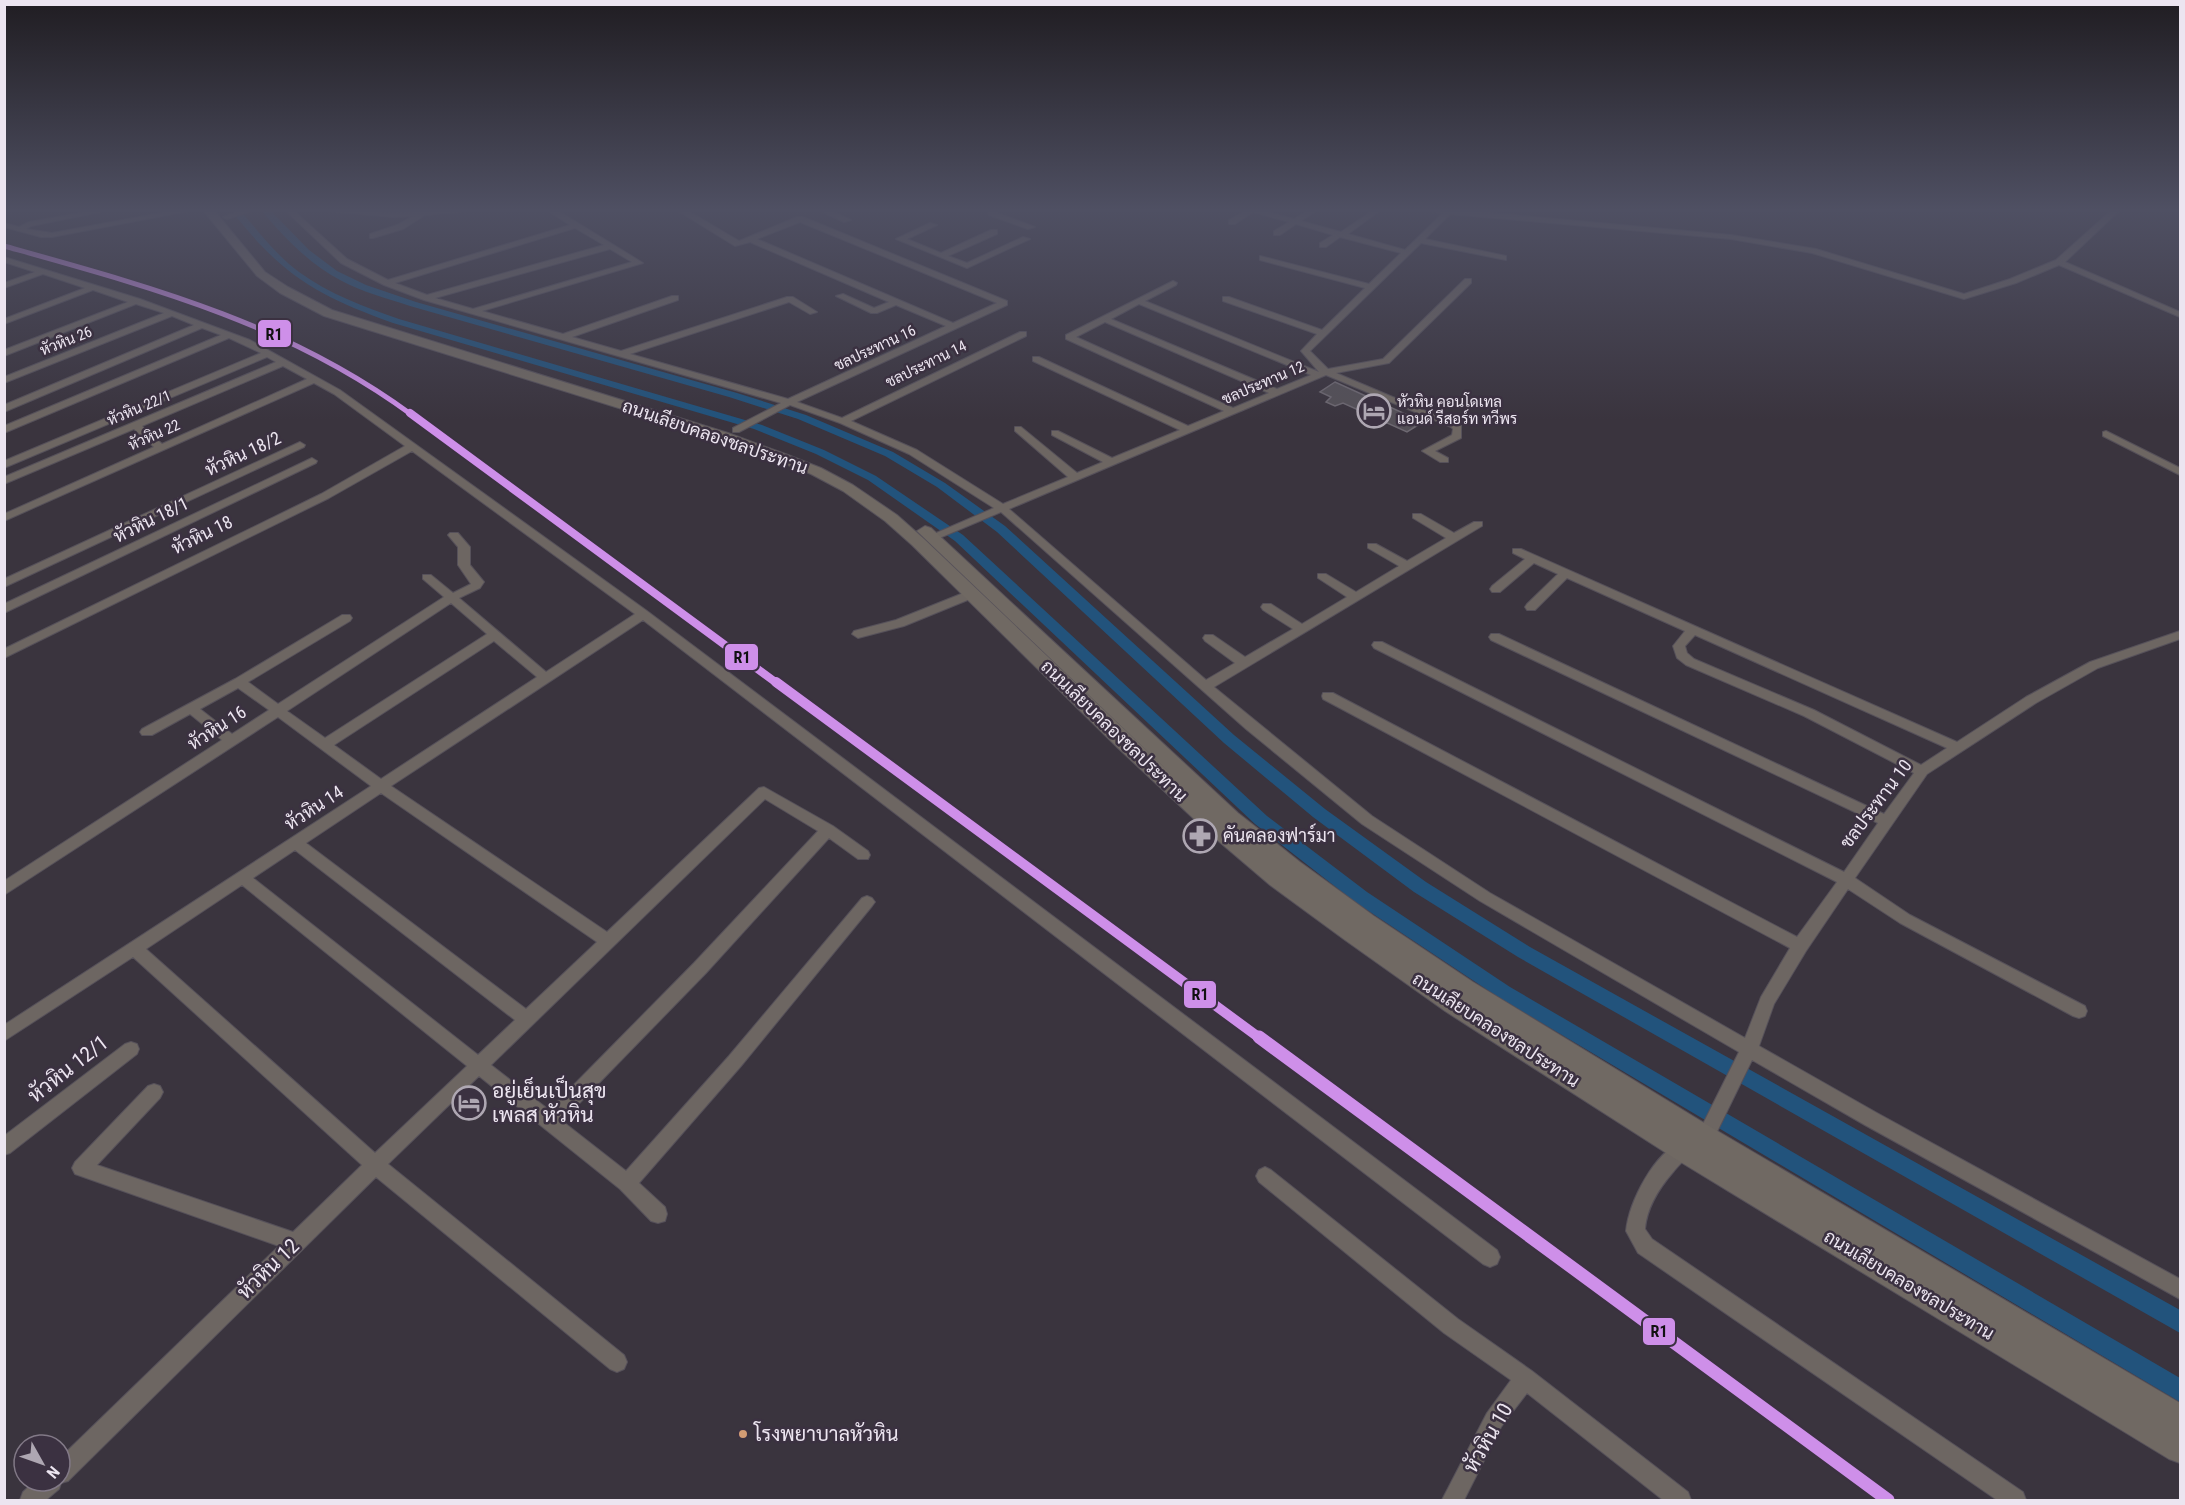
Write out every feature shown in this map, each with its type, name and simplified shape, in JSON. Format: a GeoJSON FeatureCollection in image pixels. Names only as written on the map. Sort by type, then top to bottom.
{"type":"FeatureCollection","features":[{"type":"Feature","properties":{"kind":"street"},"geometry":{"type":"LineString","coordinates":[[4,286],[22,279]]}},
{"type":"Feature","properties":{"kind":"street"},"geometry":{"type":"LineString","coordinates":[[70,279],[172,313],[228,335],[269,353],[316,379],[413,446],[643,614],[1490,1257]]}},
{"type":"Feature","properties":{"kind":"street","name":"ถนนเลียบคลองชลประทาน"},"geometry":{"type":"LineString","coordinates":[[268,279],[284,291],[328,313],[723,436],[816,471],[848,488],[891,518],[1216,827],[1278,879],[1453,1004],[1694,1144],[2181,1420]]}},
{"type":"Feature","properties":{"kind":"street","name":"ถนนเลียบคลองชลประทาน"},"geometry":{"type":"LineString","coordinates":[[285,279],[339,308],[736,430],[827,465],[860,482],[933,537],[1139,734],[1231,818],[1292,867],[1465,989],[1694,1144],[2181,1449]]}},
{"type":"Feature","properties":{"kind":"street"},"geometry":{"type":"LineString","coordinates":[[380,279],[473,311],[789,402],[843,421],[913,452],[1002,508],[1206,686],[1367,820],[1485,897],[1881,1125],[2181,1289]]}},
{"type":"Feature","properties":{"kind":"street"},"geometry":{"type":"LineString","coordinates":[[387,283],[399,279]]}},
{"type":"Feature","properties":{"kind":"street"},"geometry":{"type":"LineString","coordinates":[[427,297],[491,279]]}},
{"type":"Feature","properties":{"kind":"street"},"geometry":{"type":"LineString","coordinates":[[473,311],[583,279]]}},
{"type":"Feature","properties":{"kind":"street"},"geometry":{"type":"LineString","coordinates":[[843,279],[953,326]]}},
{"type":"Feature","properties":{"kind":"street","name":"ชลประทาน 16"},"geometry":{"type":"LineString","coordinates":[[736,430],[789,402],[1004,303],[959,279]]}},
{"type":"Feature","properties":{"kind":"street"},"geometry":{"type":"LineString","coordinates":[[1341,279],[1369,287]]}},
{"type":"Feature","properties":{"kind":"street","name":"ชลประทาน 12"},"geometry":{"type":"LineString","coordinates":[[933,537],[1322,373],[1305,351],[1377,279]]}},
{"type":"Feature","properties":{"kind":"street"},"geometry":{"type":"LineString","coordinates":[[1903,279],[1961,297],[1972,296],[2019,279]]}},
{"type":"Feature","properties":{"kind":"street"},"geometry":{"type":"LineString","coordinates":[[2099,279],[2181,315]]}},
{"type":"Feature","properties":{"kind":"street"},"geometry":{"type":"LineString","coordinates":[[1322,373],[1386,361],[1468,281]]}},
{"type":"Feature","properties":{"kind":"street"},"geometry":{"type":"LineString","coordinates":[[1173,283],[1069,337],[1234,412]]}},
{"type":"Feature","properties":{"kind":"street"},"geometry":{"type":"LineString","coordinates":[[4,322],[94,287]]}},
{"type":"Feature","properties":{"kind":"street"},"geometry":{"type":"LineString","coordinates":[[840,296],[874,311],[896,302]]}},
{"type":"Feature","properties":{"kind":"street"},"geometry":{"type":"LineString","coordinates":[[564,337],[675,298]]}},
{"type":"Feature","properties":{"kind":"street"},"geometry":{"type":"LineString","coordinates":[[620,354],[790,298],[813,312]]}},
{"type":"Feature","properties":{"kind":"street"},"geometry":{"type":"LineString","coordinates":[[1226,299],[1322,333]]}},
{"type":"Feature","properties":{"kind":"street"},"geometry":{"type":"LineString","coordinates":[[4,353],[137,301]]}},
{"type":"Feature","properties":{"kind":"street"},"geometry":{"type":"LineString","coordinates":[[1139,301],[1454,425],[1458,428],[1457,436],[1426,451],[1444,459]]}},
{"type":"Feature","properties":{"kind":"street","name":"หัวหิน 26"},"geometry":{"type":"LineString","coordinates":[[4,380],[172,313]]}},
{"type":"Feature","properties":{"kind":"street"},"geometry":{"type":"LineString","coordinates":[[1105,319],[1278,393]]}},
{"type":"Feature","properties":{"kind":"street"},"geometry":{"type":"LineString","coordinates":[[4,409],[201,325]]}},
{"type":"Feature","properties":{"kind":"street","name":"ชลประทาน 14"},"geometry":{"type":"LineString","coordinates":[[843,421],[1023,334]]}},
{"type":"Feature","properties":{"kind":"street"},"geometry":{"type":"LineString","coordinates":[[4,430],[228,335]]}},
{"type":"Feature","properties":{"kind":"street"},"geometry":{"type":"LineString","coordinates":[[4,465],[269,353]]}},
{"type":"Feature","properties":{"kind":"street"},"geometry":{"type":"LineString","coordinates":[[1036,358],[1188,430]]}},
{"type":"Feature","properties":{"kind":"street","name":"หัวหิน 22/1"},"geometry":{"type":"LineString","coordinates":[[4,481],[284,362]]}},
{"type":"Feature","properties":{"kind":"street","name":"หัวหิน 22"},"geometry":{"type":"LineString","coordinates":[[4,518],[316,379]]}},
{"type":"Feature","properties":{"kind":"street"},"geometry":{"type":"LineString","coordinates":[[136,426],[161,448]]}},
{"type":"Feature","properties":{"kind":"street"},"geometry":{"type":"LineString","coordinates":[[1018,429],[1075,477]]}},
{"type":"Feature","properties":{"kind":"street"},"geometry":{"type":"LineString","coordinates":[[1055,434],[1111,462]]}},
{"type":"Feature","properties":{"kind":"street"},"geometry":{"type":"LineString","coordinates":[[2106,434],[2181,472]]}},
{"type":"Feature","properties":{"kind":"street","name":"หัวหิน 18/2"},"geometry":{"type":"LineString","coordinates":[[4,584],[300,445]]}},
{"type":"Feature","properties":{"kind":"street","name":"หัวหิน 18"},"geometry":{"type":"LineString","coordinates":[[4,654],[325,496],[413,446]]}},
{"type":"Feature","properties":{"kind":"street","name":"หัวหิน 18/1"},"geometry":{"type":"LineString","coordinates":[[4,609],[312,461]]}},
{"type":"Feature","properties":{"kind":"street"},"geometry":{"type":"LineString","coordinates":[[1417,516],[1454,538]]}},
{"type":"Feature","properties":{"kind":"street"},"geometry":{"type":"LineString","coordinates":[[1206,686],[1478,524]]}},
{"type":"Feature","properties":{"kind":"street","name":"หัวหิน 16"},"geometry":{"type":"LineString","coordinates":[[4,889],[451,598],[476,586],[478,582],[464,564],[464,547],[454,535]]}},
{"type":"Feature","properties":{"kind":"street"},"geometry":{"type":"LineString","coordinates":[[1372,546],[1407,566]]}},
{"type":"Feature","properties":{"kind":"street"},"geometry":{"type":"LineString","coordinates":[[1517,551],[1957,747]]}},
{"type":"Feature","properties":{"kind":"street"},"geometry":{"type":"LineString","coordinates":[[1496,589],[1532,558]]}},
{"type":"Feature","properties":{"kind":"street"},"geometry":{"type":"LineString","coordinates":[[1531,607],[1565,573]]}},
{"type":"Feature","properties":{"kind":"street"},"geometry":{"type":"LineString","coordinates":[[1322,576],[1356,597]]}},
{"type":"Feature","properties":{"kind":"street"},"geometry":{"type":"LineString","coordinates":[[427,577],[451,595],[451,598],[496,634],[546,680]]}},
{"type":"Feature","properties":{"kind":"street"},"geometry":{"type":"LineString","coordinates":[[858,634],[900,623],[971,594]]}},
{"type":"Feature","properties":{"kind":"street"},"geometry":{"type":"LineString","coordinates":[[1267,606],[1302,629]]}},
{"type":"Feature","properties":{"kind":"street","name":"หัวหิน 14"},"geometry":{"type":"LineString","coordinates":[[4,1034],[546,680],[643,614]]}},
{"type":"Feature","properties":{"kind":"street"},"geometry":{"type":"LineString","coordinates":[[147,732],[239,682],[346,618]]}},
{"type":"Feature","properties":{"kind":"street"},"geometry":{"type":"LineString","coordinates":[[1693,629],[1678,646],[1682,655],[1690,662],[1809,713],[1922,771]]}},
{"type":"Feature","properties":{"kind":"street"},"geometry":{"type":"LineString","coordinates":[[325,745],[496,634]]}},
{"type":"Feature","properties":{"kind":"street"},"geometry":{"type":"LineString","coordinates":[[1495,637],[1886,821]]}},
{"type":"Feature","properties":{"kind":"street"},"geometry":{"type":"LineString","coordinates":[[1209,638],[1244,663]]}},
{"type":"Feature","properties":{"kind":"street","name":"ชลประทาน 10"},"geometry":{"type":"LineString","coordinates":[[2015,1500],[1668,1262],[1639,1239],[1635,1231],[1637,1214],[1666,1163],[1694,1144],[1749,1049],[1767,1002],[1800,946],[1922,771],[2031,700],[2094,665],[2176,640]]}},
{"type":"Feature","properties":{"kind":"street"},"geometry":{"type":"LineString","coordinates":[[1378,645],[1845,879],[1905,919],[2079,1011]]}},
{"type":"Feature","properties":{"kind":"street"},"geometry":{"type":"LineString","coordinates":[[239,682],[382,787],[609,942]]}},
{"type":"Feature","properties":{"kind":"street"},"geometry":{"type":"LineString","coordinates":[[1328,696],[1800,946]]}},
{"type":"Feature","properties":{"kind":"street"},"geometry":{"type":"LineString","coordinates":[[190,708],[231,740]]}},
{"type":"Feature","properties":{"kind":"street","name":"หัวหิน 12"},"geometry":{"type":"LineString","coordinates":[[72,1461],[375,1165],[764,792],[828,830]]}},
{"type":"Feature","properties":{"kind":"street"},"geometry":{"type":"LineString","coordinates":[[549,1122],[700,968],[828,830],[863,855]]}},
{"type":"Feature","properties":{"kind":"street"},"geometry":{"type":"LineString","coordinates":[[296,843],[528,1020]]}},
{"type":"Feature","properties":{"kind":"street"},"geometry":{"type":"LineString","coordinates":[[243,878],[627,1183],[658,1214]]}},
{"type":"Feature","properties":{"kind":"street"},"geometry":{"type":"LineString","coordinates":[[627,1183],[735,1061],[867,902]]}},
{"type":"Feature","properties":{"kind":"street"},"geometry":{"type":"LineString","coordinates":[[135,949],[375,1165],[617,1362]]}},
{"type":"Feature","properties":{"kind":"street","name":"หัวหิน 12/1"},"geometry":{"type":"LineString","coordinates":[[4,1147],[131,1049]]}},
{"type":"Feature","properties":{"kind":"street"},"geometry":{"type":"LineString","coordinates":[[154,1092],[81,1168],[296,1242]]}},
{"type":"Feature","properties":{"kind":"street"},"geometry":{"type":"LineString","coordinates":[[1265,1176],[1451,1326],[1526,1378],[1680,1500]]}},
{"type":"Feature","properties":{"kind":"street","name":"หัวหิน 10"},"geometry":{"type":"LineString","coordinates":[[1453,1500],[1494,1420],[1526,1378]]}},
{"type":"Feature","properties":{"kind":"building"},"geometry":{"type":"Polygon","coordinates":[[[1335,382],[1423,422],[1407,432],[1343,403],[1335,406],[1326,402],[1331,397],[1320,392],[1335,382]]]}},
{"type":"Feature","properties":{"kind":"waterway"},"geometry":{"type":"LineString","coordinates":[[304,279],[323,291],[396,321],[758,427],[820,452],[872,478],[959,538],[1261,820],[1361,897],[1504,992],[2180,1391]]}},
{"type":"Feature","properties":{"kind":"waterway"},"geometry":{"type":"LineString","coordinates":[[346,279],[413,304],[733,395],[802,417],[889,454],[941,485],[1001,529],[1229,739],[1319,813],[1420,887],[1524,952],[2180,1322]]}},
{"type":"Feature","properties":{"kind":"transit line","name":"R1"},"geometry":{"type":"LineString","coordinates":[[121,279],[243,320],[333,362],[376,388],[1888,1500]]}},
{"type":"Feature","properties":{"kind":"place","name":"หัวหิน คอนโดเทล แอนด์ รีสอร์ท ทวีพร"},"geometry":{"type":"Point","coordinates":[1374,411]}},
{"type":"Feature","properties":{"kind":"place","name":"คันคลองฟาร์มา"},"geometry":{"type":"Point","coordinates":[1200,836]}},
{"type":"Feature","properties":{"kind":"place","name":"อยู่เย็นเป็นสุข เพลส หัวหิน"},"geometry":{"type":"Point","coordinates":[469,1103]}},
{"type":"Feature","properties":{"kind":"place","name":"โรงพยาบาลหัวหิน"},"geometry":{"type":"Point","coordinates":[743,1434]}}]}
